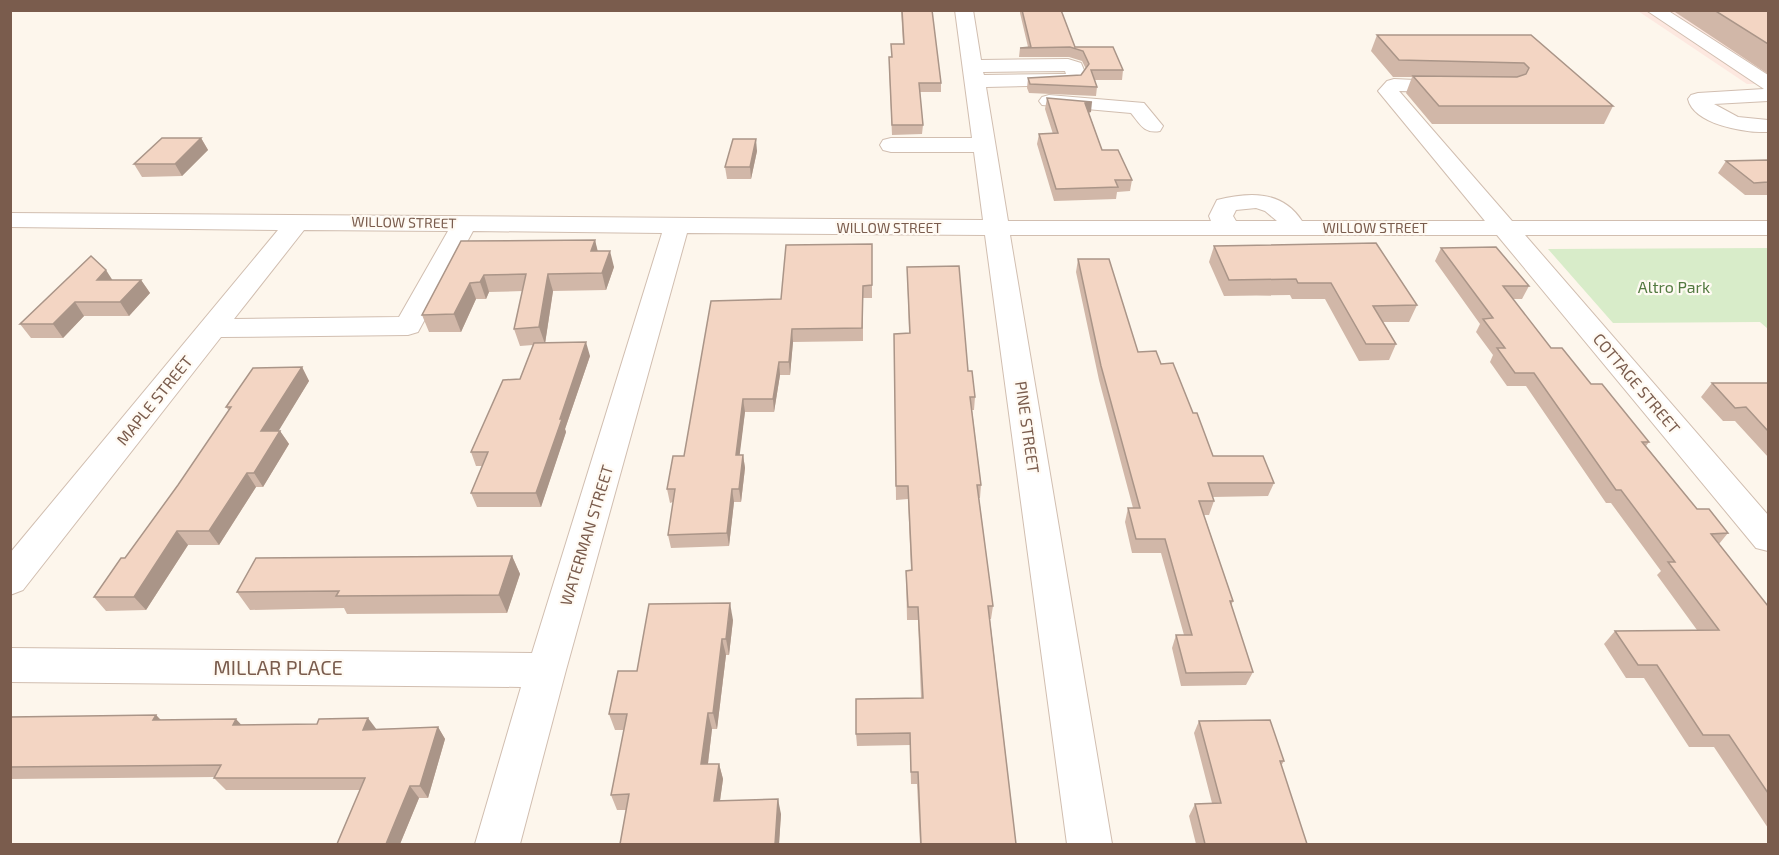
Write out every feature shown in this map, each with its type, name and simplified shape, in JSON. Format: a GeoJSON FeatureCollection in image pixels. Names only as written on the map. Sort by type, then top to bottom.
{"type":"FeatureCollection","features":[{"type":"Feature","properties":{"kind":"street","name":"PINE STREET"},"geometry":{"type":"LineString","coordinates":[[964,10],[982,88],[986,145],[1089,844]]}},
{"type":"Feature","properties":{"kind":"street"},"geometry":{"type":"LineString","coordinates":[[1654,10],[1768,84]]}},
{"type":"Feature","properties":{"kind":"street","name":"COTTAGE STREET"},"geometry":{"type":"LineString","coordinates":[[1475,86],[1394,85],[1388,91],[1768,538]]}},
{"type":"Feature","properties":{"kind":"street"},"geometry":{"type":"LineString","coordinates":[[1768,95],[1698,99],[1698,102],[1720,119],[1732,124],[1768,126]]}},
{"type":"Feature","properties":{"kind":"street"},"geometry":{"type":"LineString","coordinates":[[1025,101],[1071,100],[1097,105],[1137,107],[1152,126]]}},
{"type":"Feature","properties":{"kind":"street"},"geometry":{"type":"LineString","coordinates":[[891,145],[986,145]]}},
{"type":"Feature","properties":{"kind":"street","name":"WILLOW STREET"},"geometry":{"type":"LineString","coordinates":[[10,220],[998,228],[1768,228]]}},
{"type":"Feature","properties":{"kind":"street","name":"MAPLE STREET"},"geometry":{"type":"LineString","coordinates":[[10,580],[298,221]]}},
{"type":"Feature","properties":{"kind":"street"},"geometry":{"type":"LineString","coordinates":[[212,328],[408,326],[465,223]]}},
{"type":"Feature","properties":{"kind":"street","name":"WATERMAN STREET"},"geometry":{"type":"LineString","coordinates":[[498,844],[546,670],[677,226]]}},
{"type":"Feature","properties":{"kind":"street","name":"MILLAR PLACE"},"geometry":{"type":"LineString","coordinates":[[10,665],[546,670]]}},
{"type":"Feature","properties":{"kind":"shaded area"},"geometry":{"type":"Polygon","coordinates":[[[1638,11],[1768,11],[1768,84],[1747,84],[1638,11]]]}},
{"type":"Feature","properties":{"kind":"green space","name":"Altro Park"},"geometry":{"type":"Polygon","coordinates":[[[1768,248],[1768,329],[1760,322],[1613,323],[1548,249],[1768,248]]]}},
{"type":"Feature","properties":{"kind":"building"},"geometry":{"type":"Polygon","coordinates":[[[902,10],[932,10],[941,83],[919,83],[923,125],[892,125],[889,57],[892,57],[891,44],[904,44],[902,10]]]}},
{"type":"Feature","properties":{"kind":"building"},"geometry":{"type":"Polygon","coordinates":[[[1022,10],[1061,10],[1075,47],[1113,47],[1123,70],[1091,70],[1097,87],[1030,84],[1028,78],[1081,75],[1089,64],[1083,51],[1070,47],[1020,48],[1031,47],[1022,10]]]}},
{"type":"Feature","properties":{"kind":"building"},"geometry":{"type":"Polygon","coordinates":[[[1714,10],[1768,10],[1768,44],[1714,10]]]}},
{"type":"Feature","properties":{"kind":"building"},"geometry":{"type":"Polygon","coordinates":[[[1377,35],[1531,35],[1613,106],[1439,106],[1413,76],[1517,77],[1526,74],[1529,68],[1524,63],[1399,60],[1377,35]]]}},
{"type":"Feature","properties":{"kind":"building"},"geometry":{"type":"Polygon","coordinates":[[[1047,98],[1092,102],[1085,103],[1102,150],[1118,150],[1132,180],[1115,180],[1118,187],[1056,189],[1039,134],[1058,133],[1047,98]]]}},
{"type":"Feature","properties":{"kind":"building"},"geometry":{"type":"Polygon","coordinates":[[[162,138],[201,138],[175,164],[134,164],[162,138]]]}},
{"type":"Feature","properties":{"kind":"building"},"geometry":{"type":"Polygon","coordinates":[[[733,139],[756,139],[750,167],[725,167],[733,139]]]}},
{"type":"Feature","properties":{"kind":"building"},"geometry":{"type":"Polygon","coordinates":[[[1768,160],[1768,182],[1754,183],[1726,161],[1768,160]]]}},
{"type":"Feature","properties":{"kind":"building"},"geometry":{"type":"Polygon","coordinates":[[[595,240],[591,251],[610,251],[602,273],[548,274],[539,327],[514,329],[526,274],[484,275],[480,282],[470,283],[454,314],[422,315],[461,241],[595,240]]]}},
{"type":"Feature","properties":{"kind":"building"},"geometry":{"type":"Polygon","coordinates":[[[1376,243],[1417,305],[1373,306],[1396,344],[1366,344],[1331,283],[1298,283],[1296,279],[1229,280],[1214,246],[1376,243]]]}},
{"type":"Feature","properties":{"kind":"building"},"geometry":{"type":"Polygon","coordinates":[[[872,244],[872,285],[863,286],[862,328],[792,329],[789,362],[779,362],[773,399],[743,399],[736,455],[743,455],[739,489],[732,489],[727,533],[668,535],[675,489],[667,489],[673,456],[684,456],[711,301],[781,299],[786,245],[872,244]]]}},
{"type":"Feature","properties":{"kind":"building"},"geometry":{"type":"Polygon","coordinates":[[[1496,247],[1529,286],[1503,286],[1551,348],[1562,348],[1591,384],[1602,384],[1649,442],[1642,442],[1697,509],[1709,509],[1728,533],[1711,534],[1768,606],[1768,793],[1729,735],[1703,735],[1657,665],[1638,665],[1615,631],[1719,630],[1668,562],[1675,562],[1621,490],[1616,490],[1534,373],[1515,373],[1497,348],[1505,348],[1483,319],[1493,318],[1441,248],[1496,247]]]}},
{"type":"Feature","properties":{"kind":"building"},"geometry":{"type":"Polygon","coordinates":[[[91,256],[106,270],[97,280],[141,280],[120,302],[75,302],[53,324],[20,324],[91,256]]]}},
{"type":"Feature","properties":{"kind":"building"},"geometry":{"type":"Polygon","coordinates":[[[1078,259],[1109,259],[1138,352],[1156,351],[1161,364],[1173,363],[1193,413],[1197,413],[1213,456],[1263,456],[1274,483],[1208,483],[1214,501],[1199,501],[1233,601],[1230,601],[1253,672],[1186,673],[1176,635],[1192,635],[1165,539],[1136,539],[1128,508],[1140,508],[1101,366],[1078,259]]]}},
{"type":"Feature","properties":{"kind":"building"},"geometry":{"type":"Polygon","coordinates":[[[959,266],[968,371],[972,371],[975,397],[970,397],[981,485],[977,485],[993,606],[988,606],[1016,844],[921,844],[918,772],[911,772],[910,733],[856,734],[856,699],[923,698],[918,607],[908,607],[906,571],[912,570],[908,486],[896,486],[894,334],[910,333],[907,267],[959,266]]]}},
{"type":"Feature","properties":{"kind":"building"},"geometry":{"type":"Polygon","coordinates":[[[586,342],[536,493],[471,493],[488,452],[471,452],[503,380],[520,379],[534,343],[586,342]]]}},
{"type":"Feature","properties":{"kind":"building"},"geometry":{"type":"Polygon","coordinates":[[[302,367],[261,431],[280,431],[254,473],[247,473],[209,531],[177,531],[134,597],[94,597],[121,558],[125,558],[178,485],[231,407],[226,407],[253,368],[302,367]]]}},
{"type":"Feature","properties":{"kind":"building"},"geometry":{"type":"Polygon","coordinates":[[[1712,383],[1768,383],[1768,431],[1746,407],[1735,408],[1712,383]]]}},
{"type":"Feature","properties":{"kind":"building"},"geometry":{"type":"Polygon","coordinates":[[[512,556],[499,595],[336,596],[339,591],[237,592],[256,558],[512,556]]]}},
{"type":"Feature","properties":{"kind":"building"},"geometry":{"type":"Polygon","coordinates":[[[730,603],[726,639],[722,639],[713,713],[708,713],[701,764],[719,764],[714,801],[778,799],[775,844],[620,844],[629,794],[611,795],[627,714],[609,714],[618,671],[637,671],[649,604],[730,603]]]}},
{"type":"Feature","properties":{"kind":"building"},"geometry":{"type":"Polygon","coordinates":[[[156,715],[153,720],[236,719],[233,725],[317,724],[319,719],[368,718],[363,730],[438,727],[420,786],[410,786],[386,844],[337,844],[365,778],[214,778],[221,765],[10,767],[10,717],[156,715]]]}},
{"type":"Feature","properties":{"kind":"building"},"geometry":{"type":"Polygon","coordinates":[[[1270,720],[1284,761],[1280,761],[1307,844],[1205,844],[1195,804],[1221,803],[1199,721],[1270,720]]]}}]}
